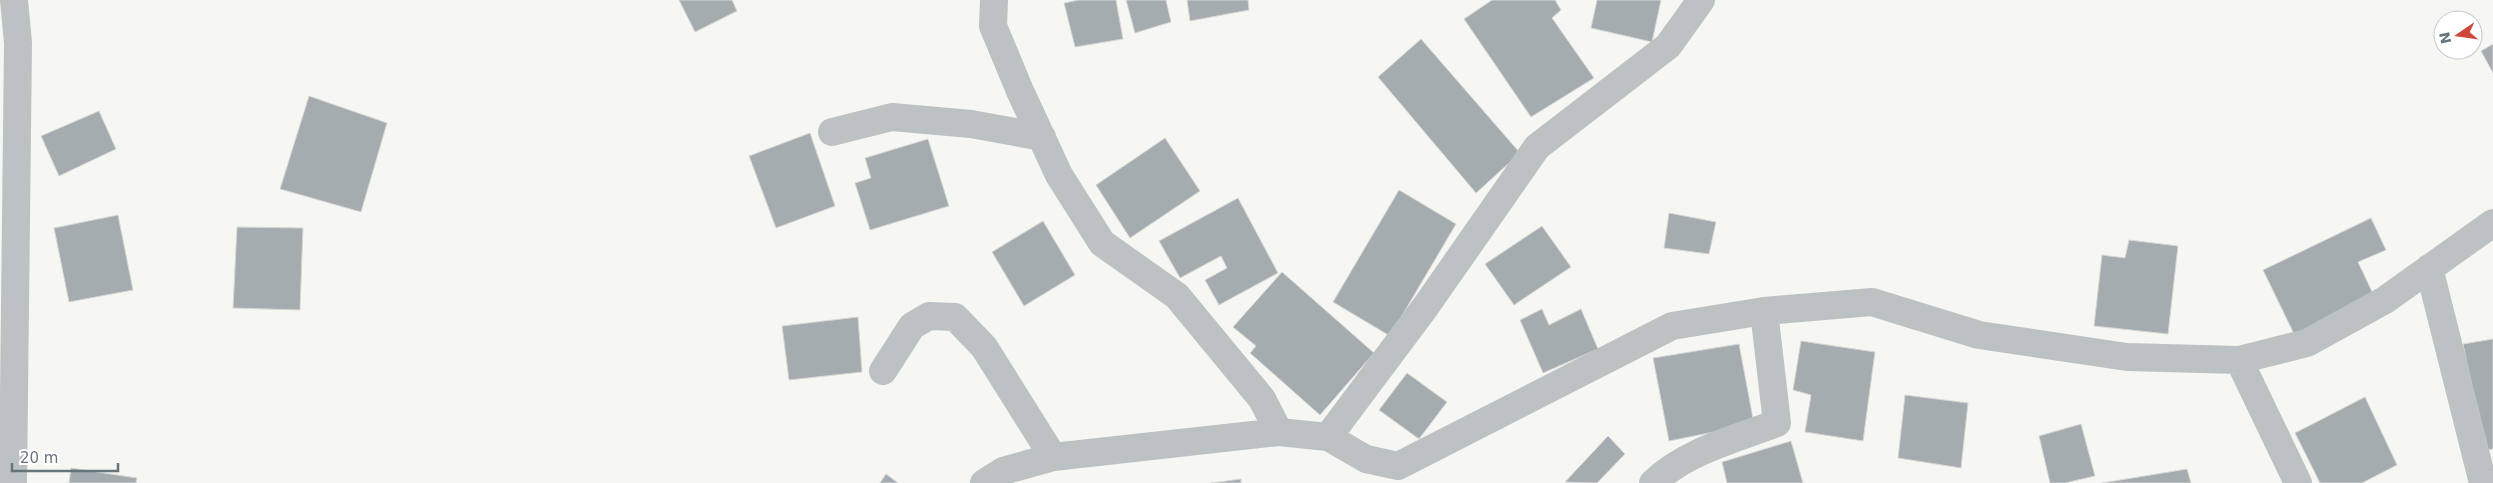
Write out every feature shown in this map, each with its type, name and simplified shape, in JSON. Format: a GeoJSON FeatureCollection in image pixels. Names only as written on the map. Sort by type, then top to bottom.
{"type":"FeatureCollection","features":[{"type":"Feature","properties":{"kind":"street"},"geometry":{"type":"LineString","coordinates":[[12,483],[18,43],[14,0]]}},
{"type":"Feature","properties":{"kind":"street"},"geometry":{"type":"LineString","coordinates":[[994,0],[993,26],[1042,137],[1059,175],[1102,243],[1177,296],[1262,400],[1279,432]]}},
{"type":"Feature","properties":{"kind":"street"},"geometry":{"type":"LineString","coordinates":[[1328,436],[1426,306],[1537,148],[1668,46],[1701,0]]}},
{"type":"Feature","properties":{"kind":"street"},"geometry":{"type":"LineString","coordinates":[[832,132],[892,117],[971,124],[1042,137]]}},
{"type":"Feature","properties":{"kind":"street"},"geometry":{"type":"LineString","coordinates":[[984,483],[1003,471],[1053,457],[1279,432],[1328,436],[1370,471],[1398,466],[1672,326],[1764,310],[1872,302],[1979,335],[2128,357],[2239,360],[2307,343],[2385,300],[2493,223]]}},
{"type":"Feature","properties":{"kind":"street"},"geometry":{"type":"LineString","coordinates":[[2429,268],[2483,483]]}},
{"type":"Feature","properties":{"kind":"street"},"geometry":{"type":"LineString","coordinates":[[1654,483],[1664,473],[1699,452],[1777,423],[1764,310]]}},
{"type":"Feature","properties":{"kind":"street"},"geometry":{"type":"LineString","coordinates":[[883,371],[912,326],[929,316],[955,317],[984,347],[1053,457]]}},
{"type":"Feature","properties":{"kind":"street"},"geometry":{"type":"LineString","coordinates":[[2239,360],[2298,483]]}},
{"type":"Feature","properties":{"kind":"building"},"geometry":{"type":"Polygon","coordinates":[[[679,0],[732,0],[737,11],[695,32],[679,0]]]}},
{"type":"Feature","properties":{"kind":"building"},"geometry":{"type":"Polygon","coordinates":[[[1079,0],[1116,0],[1123,39],[1075,47],[1064,3],[1079,0]]]}},
{"type":"Feature","properties":{"kind":"building"},"geometry":{"type":"Polygon","coordinates":[[[1126,0],[1166,0],[1171,22],[1135,33],[1126,0]]]}},
{"type":"Feature","properties":{"kind":"building"},"geometry":{"type":"Polygon","coordinates":[[[1187,0],[1248,0],[1249,10],[1190,21],[1187,0]]]}},
{"type":"Feature","properties":{"kind":"building"},"geometry":{"type":"Polygon","coordinates":[[[1492,0],[1555,0],[1561,10],[1552,18],[1594,78],[1531,117],[1464,19],[1492,0]]]}},
{"type":"Feature","properties":{"kind":"building"},"geometry":{"type":"Polygon","coordinates":[[[1597,0],[1661,0],[1652,42],[1591,28],[1597,0]]]}},
{"type":"Feature","properties":{"kind":"building"},"geometry":{"type":"Polygon","coordinates":[[[1421,39],[1520,153],[1476,193],[1378,77],[1421,39]]]}},
{"type":"Feature","properties":{"kind":"building"},"geometry":{"type":"Polygon","coordinates":[[[2493,44],[2493,73],[2483,55],[2483,50],[2493,44]]]}},
{"type":"Feature","properties":{"kind":"building"},"geometry":{"type":"Polygon","coordinates":[[[309,96],[387,123],[361,212],[280,189],[309,96]]]}},
{"type":"Feature","properties":{"kind":"building"},"geometry":{"type":"Polygon","coordinates":[[[99,111],[116,149],[59,176],[41,136],[99,111]]]}},
{"type":"Feature","properties":{"kind":"building"},"geometry":{"type":"Polygon","coordinates":[[[810,133],[835,206],[776,228],[749,156],[810,133]]]}},
{"type":"Feature","properties":{"kind":"building"},"geometry":{"type":"Polygon","coordinates":[[[1165,138],[1200,191],[1130,238],[1096,185],[1165,138]]]}},
{"type":"Feature","properties":{"kind":"building"},"geometry":{"type":"Polygon","coordinates":[[[928,139],[949,206],[870,230],[855,183],[871,178],[865,158],[928,139]]]}},
{"type":"Feature","properties":{"kind":"building"},"geometry":{"type":"Polygon","coordinates":[[[1399,190],[1456,224],[1390,336],[1333,302],[1399,190]]]}},
{"type":"Feature","properties":{"kind":"building"},"geometry":{"type":"Polygon","coordinates":[[[1238,198],[1278,273],[1219,305],[1205,280],[1227,268],[1221,256],[1180,278],[1159,241],[1238,198]]]}},
{"type":"Feature","properties":{"kind":"building"},"geometry":{"type":"Polygon","coordinates":[[[1669,213],[1716,222],[1709,254],[1664,248],[1669,213]]]}},
{"type":"Feature","properties":{"kind":"building"},"geometry":{"type":"Polygon","coordinates":[[[118,215],[133,290],[69,302],[54,228],[118,215]]]}},
{"type":"Feature","properties":{"kind":"building"},"geometry":{"type":"Polygon","coordinates":[[[2371,218],[2386,250],[2358,262],[2375,298],[2295,336],[2263,270],[2371,218]]]}},
{"type":"Feature","properties":{"kind":"building"},"geometry":{"type":"Polygon","coordinates":[[[1043,221],[1075,275],[1024,306],[992,252],[1043,221]]]}},
{"type":"Feature","properties":{"kind":"building"},"geometry":{"type":"Polygon","coordinates":[[[1542,226],[1571,267],[1514,305],[1485,264],[1542,226]]]}},
{"type":"Feature","properties":{"kind":"building"},"geometry":{"type":"Polygon","coordinates":[[[237,227],[303,228],[300,310],[233,308],[237,227]]]}},
{"type":"Feature","properties":{"kind":"building"},"geometry":{"type":"Polygon","coordinates":[[[2129,240],[2178,246],[2168,334],[2094,326],[2102,255],[2125,258],[2129,240]]]}},
{"type":"Feature","properties":{"kind":"building"},"geometry":{"type":"Polygon","coordinates":[[[1282,272],[1374,353],[1320,415],[1250,353],[1256,346],[1233,327],[1282,272]]]}},
{"type":"Feature","properties":{"kind":"building"},"geometry":{"type":"Polygon","coordinates":[[[1542,309],[1549,325],[1581,309],[1598,349],[1543,373],[1520,320],[1542,309]]]}},
{"type":"Feature","properties":{"kind":"building"},"geometry":{"type":"Polygon","coordinates":[[[858,317],[862,372],[789,380],[782,326],[858,317]]]}},
{"type":"Feature","properties":{"kind":"building"},"geometry":{"type":"Polygon","coordinates":[[[2493,339],[2493,449],[2485,450],[2463,344],[2493,339]]]}},
{"type":"Feature","properties":{"kind":"building"},"geometry":{"type":"Polygon","coordinates":[[[1801,341],[1875,352],[1863,441],[1805,432],[1811,395],[1793,390],[1801,341]]]}},
{"type":"Feature","properties":{"kind":"building"},"geometry":{"type":"Polygon","coordinates":[[[1739,344],[1754,424],[1669,441],[1653,358],[1739,344]]]}},
{"type":"Feature","properties":{"kind":"building"},"geometry":{"type":"Polygon","coordinates":[[[1407,373],[1447,402],[1419,439],[1379,410],[1407,373]]]}},
{"type":"Feature","properties":{"kind":"building"},"geometry":{"type":"Polygon","coordinates":[[[1905,395],[1968,403],[1961,468],[1898,458],[1905,395]]]}},
{"type":"Feature","properties":{"kind":"building"},"geometry":{"type":"Polygon","coordinates":[[[2365,397],[2397,465],[2362,483],[2320,483],[2295,433],[2365,397]]]}},
{"type":"Feature","properties":{"kind":"building"},"geometry":{"type":"Polygon","coordinates":[[[2081,424],[2095,476],[2065,483],[2050,483],[2039,436],[2081,424]]]}},
{"type":"Feature","properties":{"kind":"building"},"geometry":{"type":"Polygon","coordinates":[[[1608,436],[1625,454],[1597,483],[1565,482],[1608,436]]]}},
{"type":"Feature","properties":{"kind":"building"},"geometry":{"type":"Polygon","coordinates":[[[1791,441],[1803,483],[1727,483],[1722,462],[1791,441]]]}},
{"type":"Feature","properties":{"kind":"building"},"geometry":{"type":"Polygon","coordinates":[[[71,468],[137,478],[136,483],[69,483],[71,468]]]}},
{"type":"Feature","properties":{"kind":"building"},"geometry":{"type":"Polygon","coordinates":[[[2187,469],[2191,483],[2102,483],[2187,469]]]}},
{"type":"Feature","properties":{"kind":"building"},"geometry":{"type":"Polygon","coordinates":[[[886,474],[898,483],[880,483],[886,474]]]}},
{"type":"Feature","properties":{"kind":"building"},"geometry":{"type":"Polygon","coordinates":[[[1241,479],[1241,483],[1211,483],[1241,479]]]}}]}
